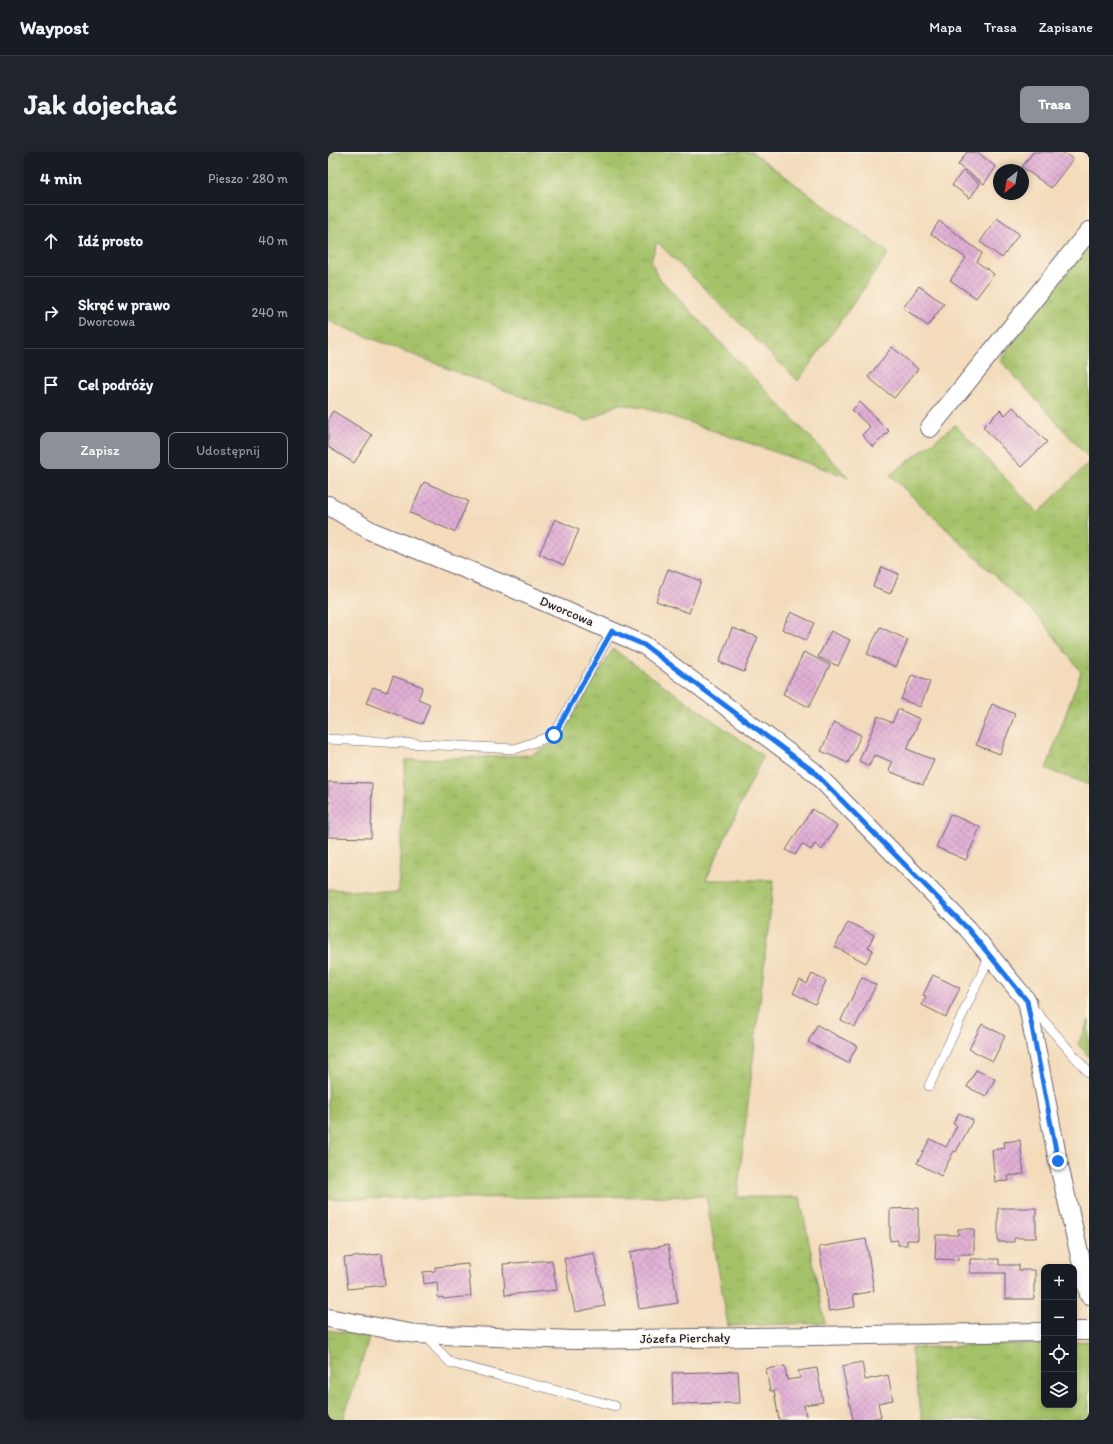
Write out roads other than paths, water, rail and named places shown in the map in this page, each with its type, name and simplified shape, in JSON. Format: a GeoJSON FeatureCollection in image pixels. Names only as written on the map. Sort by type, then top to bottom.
{"type":"FeatureCollection","features":[{"type":"Feature","properties":{"kind":"street"},"geometry":{"type":"LineString","coordinates":[[930,428],[1089,231]]}},
{"type":"Feature","properties":{"kind":"street","name":"Dworcowa"},"geometry":{"type":"LineString","coordinates":[[328,505],[371,531],[510,587],[644,645],[813,771],[968,929],[1027,1001],[1058,1161],[1089,1295]]}},
{"type":"Feature","properties":{"kind":"street","name":"Józefa Pierchały"},"geometry":{"type":"LineString","coordinates":[[328,1318],[415,1334],[574,1340],[1041,1332]]}},
{"type":"Feature","properties":{"kind":"street"},"geometry":{"type":"LineString","coordinates":[[1077,1331],[1089,1331]]}},
{"type":"Feature","properties":{"kind":"lane"},"geometry":{"type":"LineString","coordinates":[[328,739],[515,749],[554,735],[612,631]]}},
{"type":"Feature","properties":{"kind":"lane"},"geometry":{"type":"LineString","coordinates":[[929,1086],[990,956]]}},
{"type":"Feature","properties":{"kind":"lane"},"geometry":{"type":"LineString","coordinates":[[1027,1001],[1089,1072]]}},
{"type":"Feature","properties":{"kind":"lane"},"geometry":{"type":"LineString","coordinates":[[426,1334],[434,1347],[451,1362],[615,1406]]}}]}
